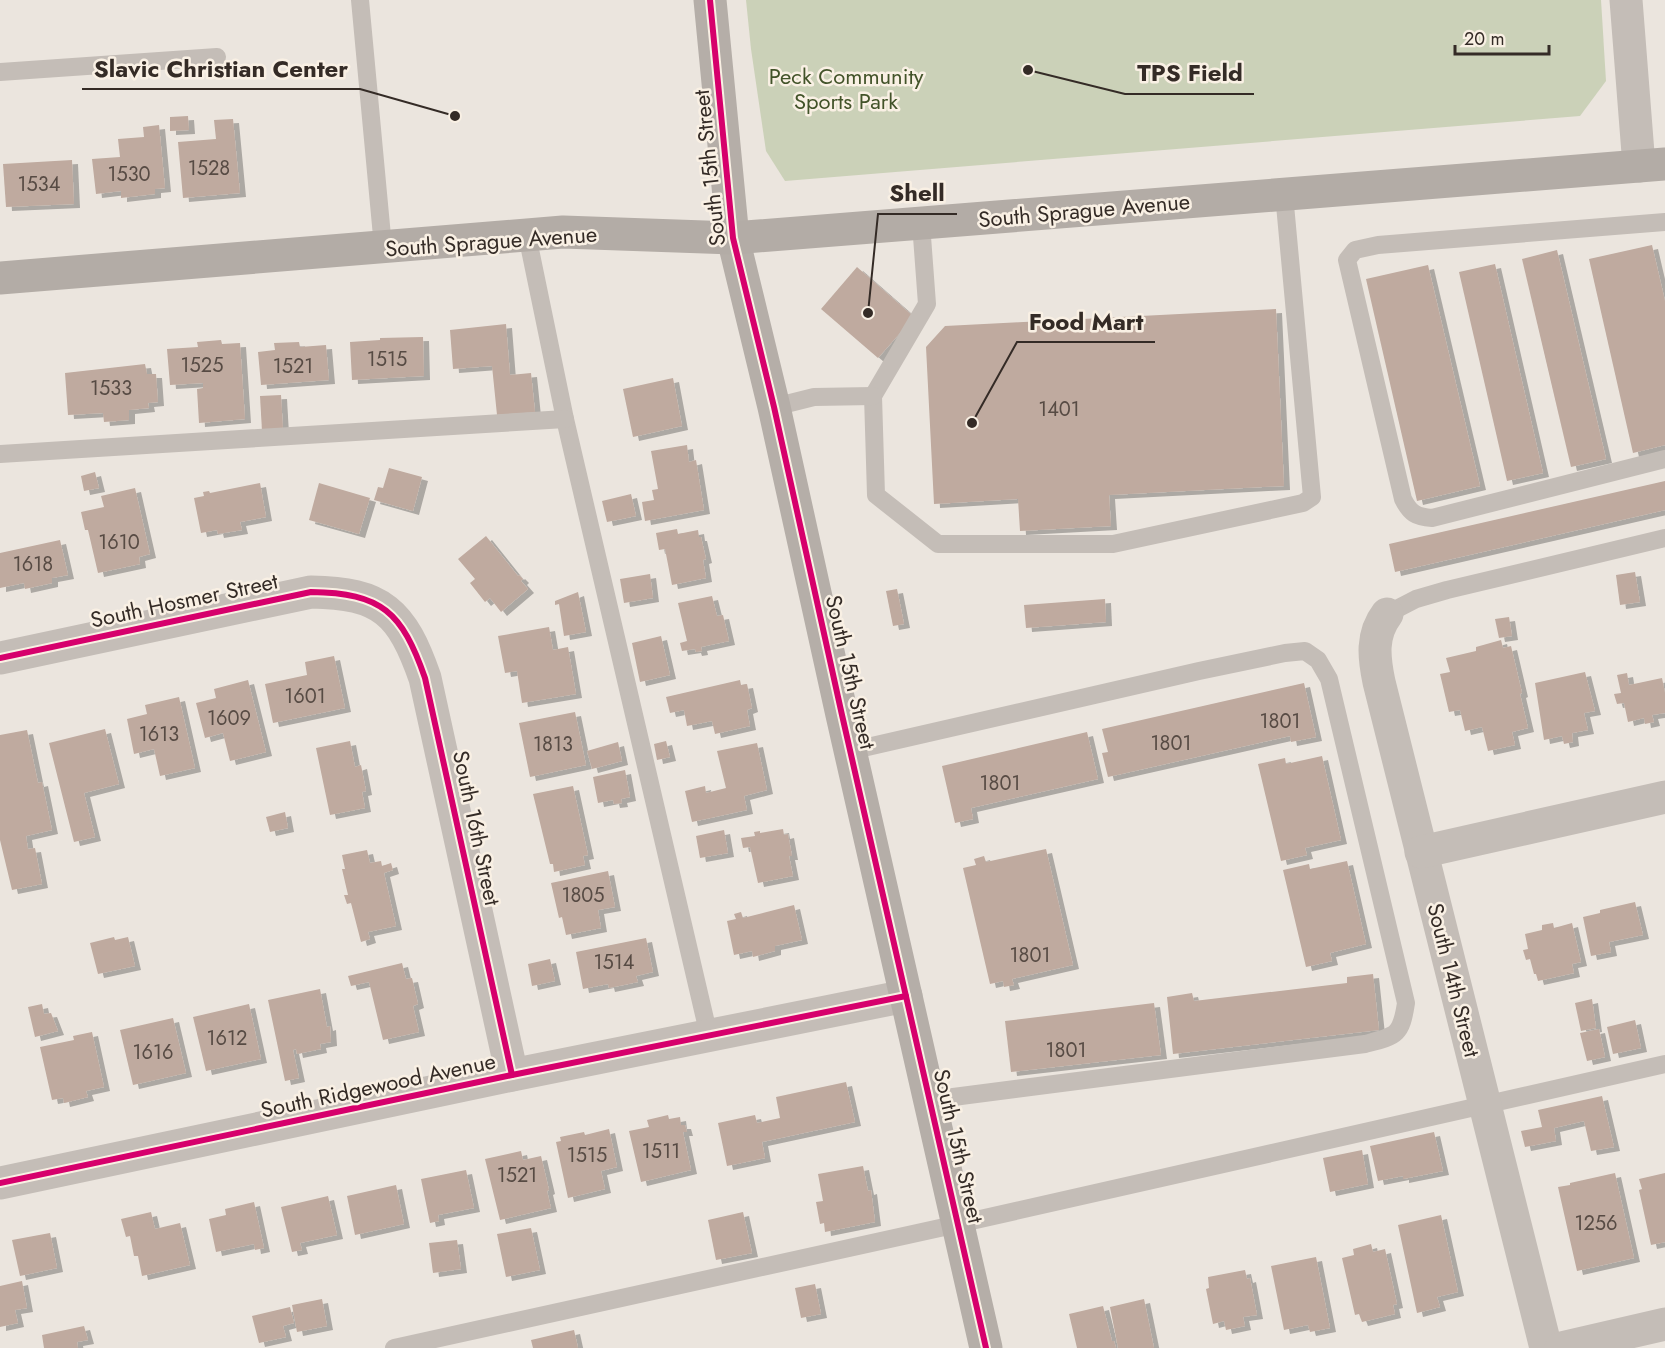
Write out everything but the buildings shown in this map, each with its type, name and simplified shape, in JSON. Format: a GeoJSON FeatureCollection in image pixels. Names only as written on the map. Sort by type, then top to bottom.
{"type":"FeatureCollection","features":[{"type":"Feature","properties":{"kind":"main road","name":"South Sprague Avenue"},"geometry":{"type":"LineString","coordinates":[[0,278],[563,232],[733,238],[1652,165]]}},
{"type":"Feature","properties":{"kind":"street","name":"South 15th Street"},"geometry":{"type":"LineString","coordinates":[[710,0],[733,238],[774,407],[986,1348]]}},
{"type":"Feature","properties":{"kind":"street"},"geometry":{"type":"LineString","coordinates":[[1626,0],[1652,165]]}},
{"type":"Feature","properties":{"kind":"street","name":"South Hosmer Street"},"geometry":{"type":"LineString","coordinates":[[0,658],[311,592],[356,595],[377,602]]}},
{"type":"Feature","properties":{"kind":"street","name":"South 16th Street"},"geometry":{"type":"LineString","coordinates":[[377,602],[395,619],[408,637],[426,678],[512,1075]]}},
{"type":"Feature","properties":{"kind":"street","name":"South 14th Street"},"geometry":{"type":"LineString","coordinates":[[1388,614],[1376,634],[1376,665],[1546,1348]]}},
{"type":"Feature","properties":{"kind":"street"},"geometry":{"type":"LineString","coordinates":[[1421,852],[1665,797]]}},
{"type":"Feature","properties":{"kind":"street","name":"South Ridgewood Avenue"},"geometry":{"type":"LineString","coordinates":[[0,1183],[512,1075],[906,996]]}},
{"type":"Feature","properties":{"kind":"street"},"geometry":{"type":"LineString","coordinates":[[1561,1348],[1665,1324]]}},
{"type":"Feature","properties":{"kind":"lane"},"geometry":{"type":"LineString","coordinates":[[360,0],[383,247]]}},
{"type":"Feature","properties":{"kind":"lane"},"geometry":{"type":"LineString","coordinates":[[0,72],[217,57]]}},
{"type":"Feature","properties":{"kind":"lane"},"geometry":{"type":"LineString","coordinates":[[921,223],[927,304],[873,396],[876,495],[938,544],[1113,544],[1303,503],[1312,497],[1284,194]]}},
{"type":"Feature","properties":{"kind":"lane"},"geometry":{"type":"LineString","coordinates":[[1665,222],[1378,245],[1355,250],[1347,260],[1403,499],[1409,511],[1418,518],[1432,518],[1665,459]]}},
{"type":"Feature","properties":{"kind":"lane"},"geometry":{"type":"LineString","coordinates":[[527,235],[565,418],[709,1036]]}},
{"type":"Feature","properties":{"kind":"lane"},"geometry":{"type":"LineString","coordinates":[[774,407],[814,397],[873,396]]}},
{"type":"Feature","properties":{"kind":"lane"},"geometry":{"type":"LineString","coordinates":[[0,454],[565,418]]}},
{"type":"Feature","properties":{"kind":"lane"},"geometry":{"type":"LineString","coordinates":[[1388,614],[1416,599],[1447,590],[1665,538]]}},
{"type":"Feature","properties":{"kind":"lane"},"geometry":{"type":"LineString","coordinates":[[850,751],[1199,671],[1305,651],[1318,660],[1329,679],[1406,1003],[1402,1024],[1390,1037],[1365,1044],[930,1100]]}},
{"type":"Feature","properties":{"kind":"lane"},"geometry":{"type":"LineString","coordinates":[[394,1348],[958,1224],[1665,1064]]}},
{"type":"Feature","properties":{"kind":"green space","name":"Peck Community Sports Park"},"geometry":{"type":"Polygon","coordinates":[[[746,0],[1601,0],[1606,81],[1580,116],[785,181],[766,151],[746,0]]]}},
{"type":"Feature","properties":{"kind":"cycle path"},"geometry":{"type":"LineString","coordinates":[[710,0],[733,238],[774,407],[986,1348]]}},
{"type":"Feature","properties":{"kind":"cycle path"},"geometry":{"type":"LineString","coordinates":[[0,658],[311,592],[356,597],[372,602],[386,611],[398,622],[407,637],[425,678],[512,1075]]}},
{"type":"Feature","properties":{"kind":"cycle path"},"geometry":{"type":"LineString","coordinates":[[0,1183],[512,1075],[906,996]]}},
{"type":"Feature","properties":{"kind":"place","name":"TPS Field"},"geometry":{"type":"Point","coordinates":[1028,70]}},
{"type":"Feature","properties":{"kind":"place","name":"Slavic Christian Center"},"geometry":{"type":"Point","coordinates":[455,116]}},
{"type":"Feature","properties":{"kind":"place","name":"Shell"},"geometry":{"type":"Point","coordinates":[868,313]}},
{"type":"Feature","properties":{"kind":"place","name":"Food Mart"},"geometry":{"type":"Point","coordinates":[972,423]}}]}
